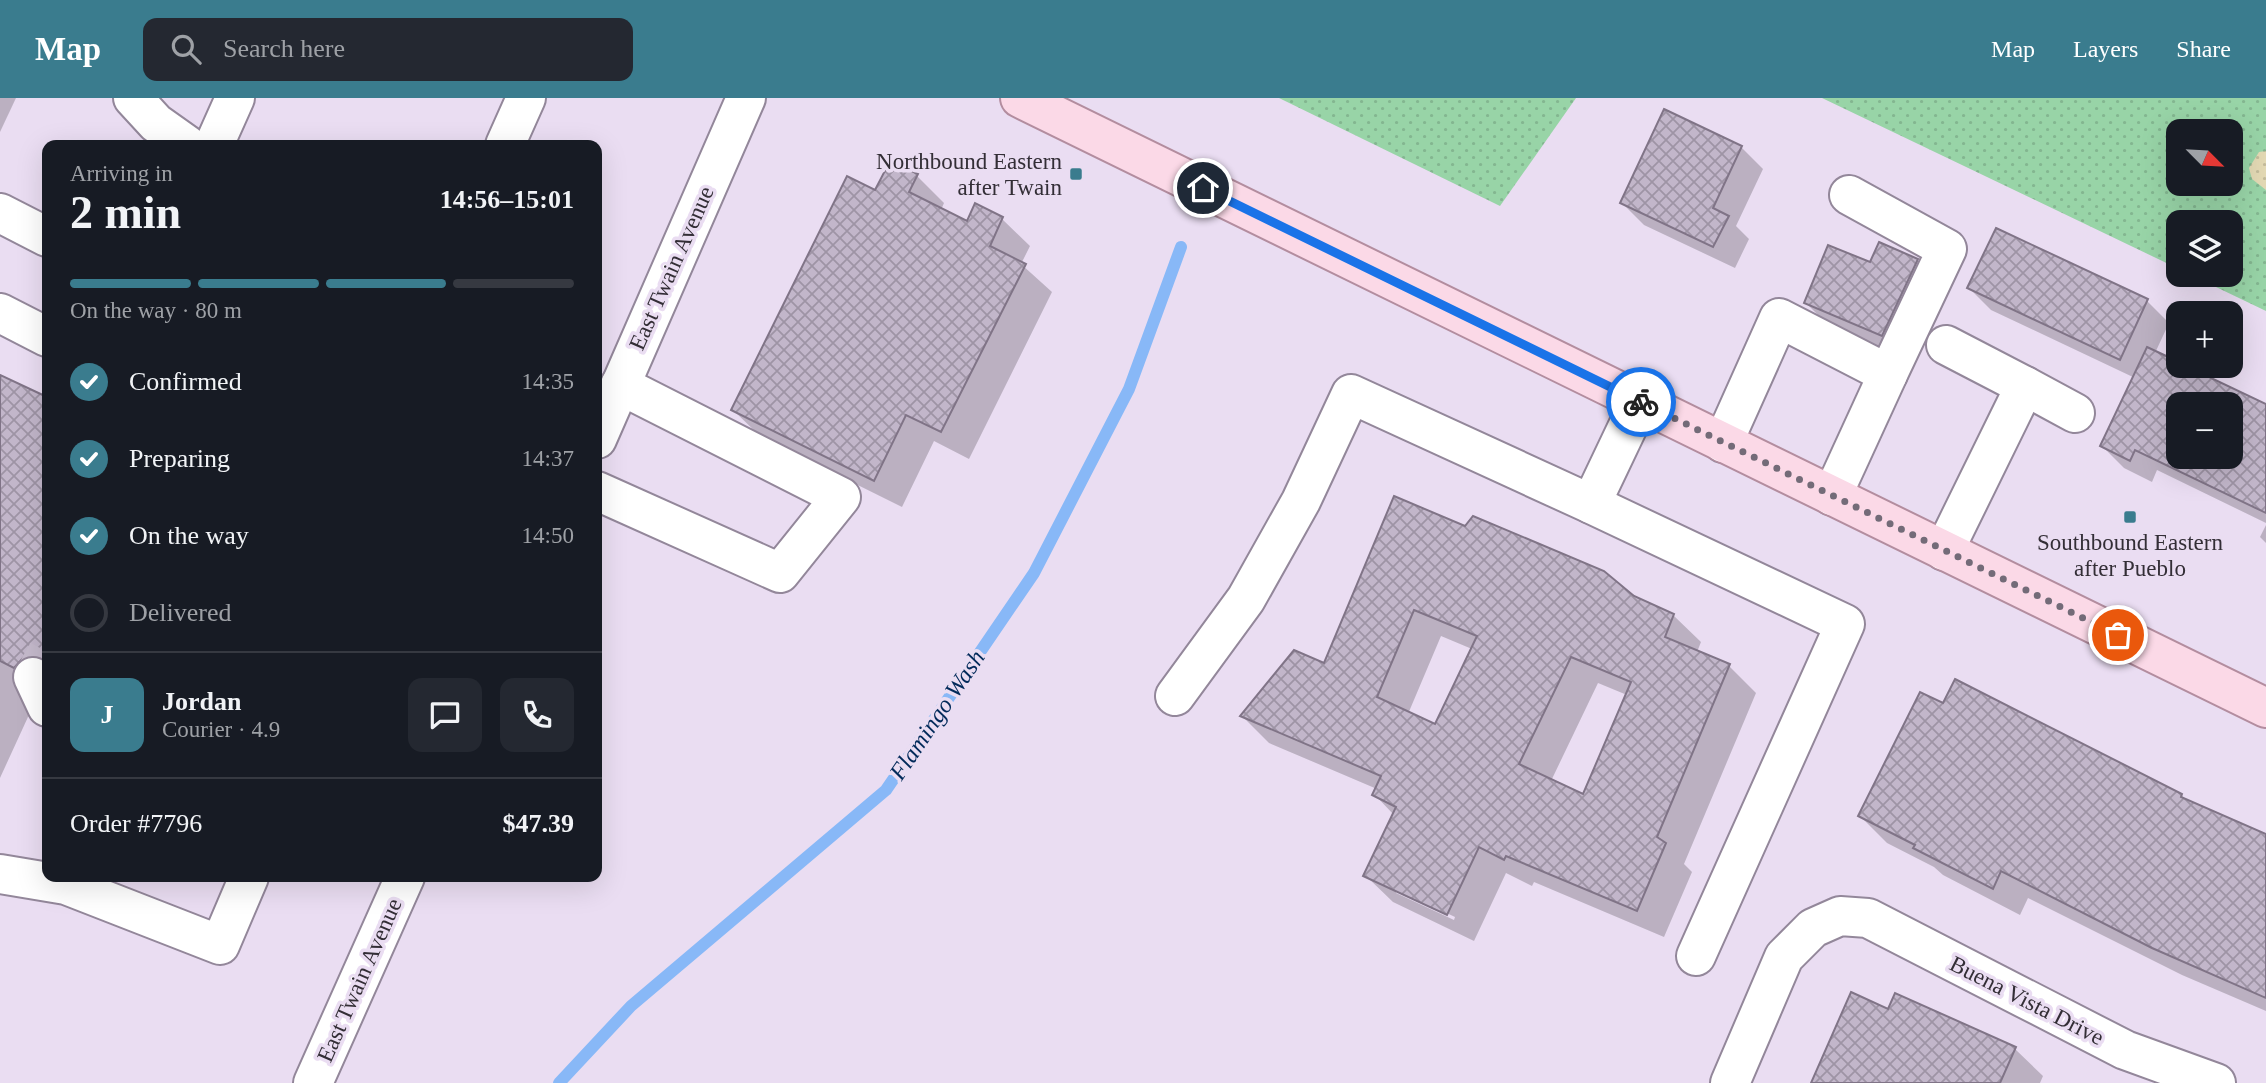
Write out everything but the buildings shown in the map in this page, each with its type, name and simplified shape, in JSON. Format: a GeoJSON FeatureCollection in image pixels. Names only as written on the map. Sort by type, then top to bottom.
{"type":"FeatureCollection","features":[{"type":"Feature","properties":{"kind":"main road"},"geometry":{"type":"LineString","coordinates":[[1020,98],[2266,708]]}},
{"type":"Feature","properties":{"kind":"street"},"geometry":{"type":"LineString","coordinates":[[133,98],[156,123],[180,140]]}},
{"type":"Feature","properties":{"kind":"street"},"geometry":{"type":"LineString","coordinates":[[216,140],[235,98]]}},
{"type":"Feature","properties":{"kind":"street"},"geometry":{"type":"LineString","coordinates":[[507,140],[526,98]]}},
{"type":"Feature","properties":{"kind":"street","name":"East Twain Avenue"},"geometry":{"type":"LineString","coordinates":[[602,427],[746,98]]}},
{"type":"Feature","properties":{"kind":"street"},"geometry":{"type":"LineString","coordinates":[[1832,496],[1947,249],[1849,195]]}},
{"type":"Feature","properties":{"kind":"street"},"geometry":{"type":"LineString","coordinates":[[0,213],[42,234]]}},
{"type":"Feature","properties":{"kind":"street"},"geometry":{"type":"LineString","coordinates":[[0,313],[42,334]]}},
{"type":"Feature","properties":{"kind":"street"},"geometry":{"type":"LineString","coordinates":[[1723,443],[1779,318],[1888,374]]}},
{"type":"Feature","properties":{"kind":"street"},"geometry":{"type":"LineString","coordinates":[[1946,345],[2075,413]]}},
{"type":"Feature","properties":{"kind":"street"},"geometry":{"type":"LineString","coordinates":[[602,493],[780,573],[841,497],[620,386]]}},
{"type":"Feature","properties":{"kind":"street"},"geometry":{"type":"LineString","coordinates":[[1944,551],[2025,386]]}},
{"type":"Feature","properties":{"kind":"street"},"geometry":{"type":"LineString","coordinates":[[1175,695],[1246,599],[1301,501],[1351,394],[1845,624],[1696,956]]}},
{"type":"Feature","properties":{"kind":"street"},"geometry":{"type":"LineString","coordinates":[[1591,504],[1640,401]]}},
{"type":"Feature","properties":{"kind":"street"},"geometry":{"type":"LineString","coordinates":[[0,874],[42,882]]}},
{"type":"Feature","properties":{"kind":"street"},"geometry":{"type":"LineString","coordinates":[[43,882],[65,886],[89,885],[220,944],[246,882]]}},
{"type":"Feature","properties":{"kind":"street","name":"East Twain Avenue"},"geometry":{"type":"LineString","coordinates":[[313,1083],[403,882]]}},
{"type":"Feature","properties":{"kind":"street","name":"Buena Vista Drive"},"geometry":{"type":"LineString","coordinates":[[1730,1083],[1784,957],[1813,928],[1840,916],[1868,918],[2125,1050],[2216,1083]]}},
{"type":"Feature","properties":{"kind":"green space"},"geometry":{"type":"Polygon","coordinates":[[[1279,98],[1576,98],[1500,206],[1279,98]]]}},
{"type":"Feature","properties":{"kind":"green space"},"geometry":{"type":"Polygon","coordinates":[[[1822,98],[2266,98],[2266,311],[2216,287],[2243,287],[2243,210],[2166,210],[2166,263],[1822,98]]]}},
{"type":"Feature","properties":{"kind":"sand"},"geometry":{"type":"Polygon","coordinates":[[[2266,151],[2266,190],[2252,179],[2249,168],[2259,152],[2266,151]]]}},
{"type":"Feature","properties":{"kind":"waterway","name":"Flamingo Wash"},"geometry":{"type":"LineString","coordinates":[[559,1083],[631,1006],[886,790],[1034,573],[1129,389],[1181,247]]}},
{"type":"Feature","properties":{"kind":"tunnel"},"geometry":{"type":"LineString","coordinates":[[33,677],[42,661]]}},
{"type":"Feature","properties":{"kind":"way so far"},"geometry":{"type":"LineString","coordinates":[[1641,402],[2118,635]]}},
{"type":"Feature","properties":{"kind":"place","name":"Northbound Eastern after Twain"},"geometry":{"type":"Point","coordinates":[1076,174]}},
{"type":"Feature","properties":{"kind":"place","name":"Southbound Eastern after Pueblo"},"geometry":{"type":"Point","coordinates":[2130,517]}},
{"type":"Feature","properties":{"kind":"route"},"geometry":{"type":"LineString","coordinates":[[1203,188],[1641,402]]}}]}
